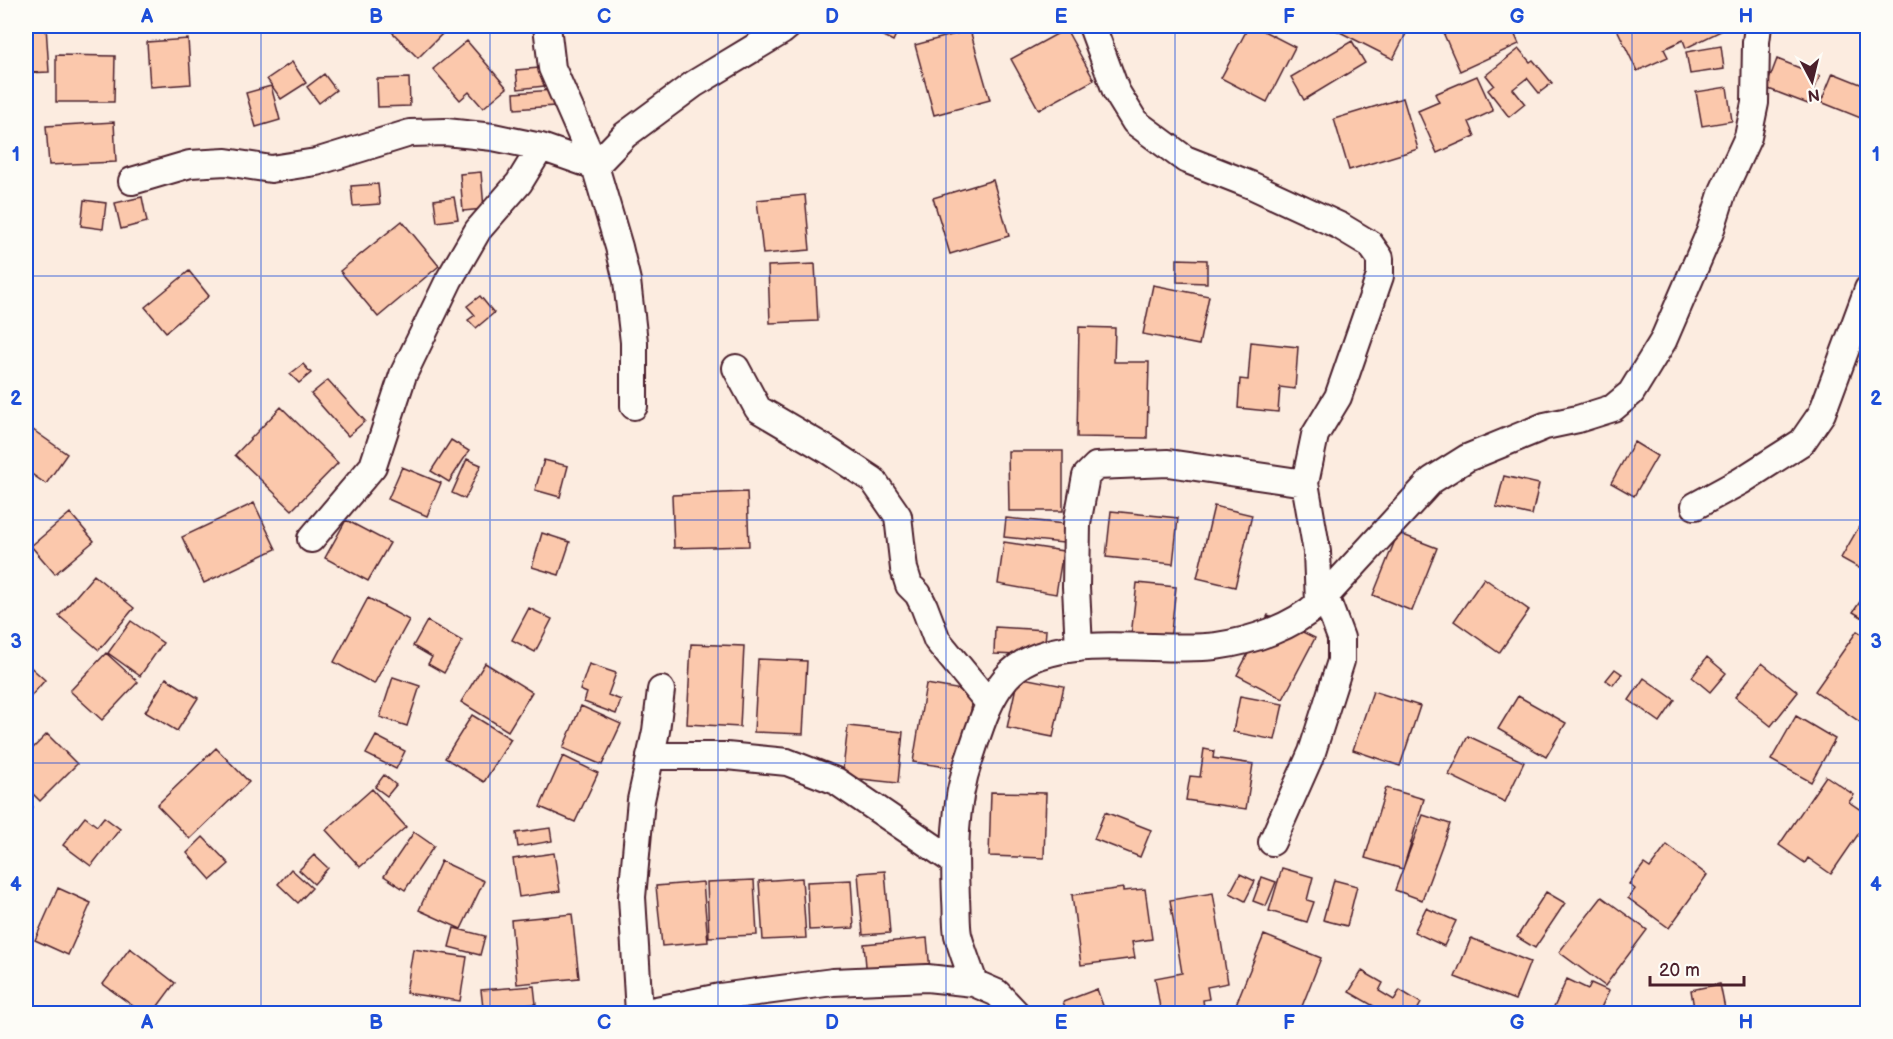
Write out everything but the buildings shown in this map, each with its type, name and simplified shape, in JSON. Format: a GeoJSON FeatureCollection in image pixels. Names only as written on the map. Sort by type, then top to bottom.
{"type":"FeatureCollection","features":[{"type":"Feature","properties":{"kind":"street"},"geometry":{"type":"LineString","coordinates":[[547,26],[552,68],[595,166],[627,280],[634,342],[634,406]]}},
{"type":"Feature","properties":{"kind":"street"},"geometry":{"type":"LineString","coordinates":[[595,166],[625,135],[694,84],[788,26]]}},
{"type":"Feature","properties":{"kind":"street"},"geometry":{"type":"LineString","coordinates":[[1092,26],[1116,91],[1136,122],[1185,159],[1251,185],[1340,226],[1370,244],[1380,258],[1380,276],[1338,397],[1315,435],[1305,483],[1323,601],[1341,638],[1341,662],[1312,752],[1272,842]]}},
{"type":"Feature","properties":{"kind":"street"},"geometry":{"type":"LineString","coordinates":[[974,983],[958,934],[955,862],[957,819],[964,774],[988,702],[1007,676],[1026,662],[1048,653],[1079,648],[1215,646],[1256,637],[1305,616],[1323,601],[1432,480],[1467,458],[1545,426],[1613,408],[1631,393],[1663,341],[1710,232],[1723,191],[1748,136],[1755,103],[1758,26]]}},
{"type":"Feature","properties":{"kind":"street"},"geometry":{"type":"LineString","coordinates":[[132,181],[190,164],[226,162],[270,170],[316,162],[410,133],[446,132],[493,137],[541,147],[595,166]]}},
{"type":"Feature","properties":{"kind":"street"},"geometry":{"type":"LineString","coordinates":[[311,539],[373,466],[403,375],[449,280],[478,230],[519,183],[541,147]]}},
{"type":"Feature","properties":{"kind":"street"},"geometry":{"type":"LineString","coordinates":[[1695,506],[1741,481],[1802,442],[1822,413],[1868,289]]}},
{"type":"Feature","properties":{"kind":"street"},"geometry":{"type":"LineString","coordinates":[[736,368],[758,409],[873,480],[898,516],[904,569],[909,585],[918,594],[937,640],[988,702]]}},
{"type":"Feature","properties":{"kind":"street"},"geometry":{"type":"LineString","coordinates":[[1079,648],[1076,588],[1077,524],[1086,476],[1096,466],[1168,463],[1305,483]]}},
{"type":"Feature","properties":{"kind":"street"},"geometry":{"type":"LineString","coordinates":[[661,690],[656,731],[641,801],[632,897],[638,1013],[720,997],[833,982],[927,978],[974,983],[997,993],[1017,1014]]}},
{"type":"Feature","properties":{"kind":"street"},"geometry":{"type":"LineString","coordinates":[[651,756],[726,756],[787,762],[836,781],[875,805],[955,862]]}}]}
